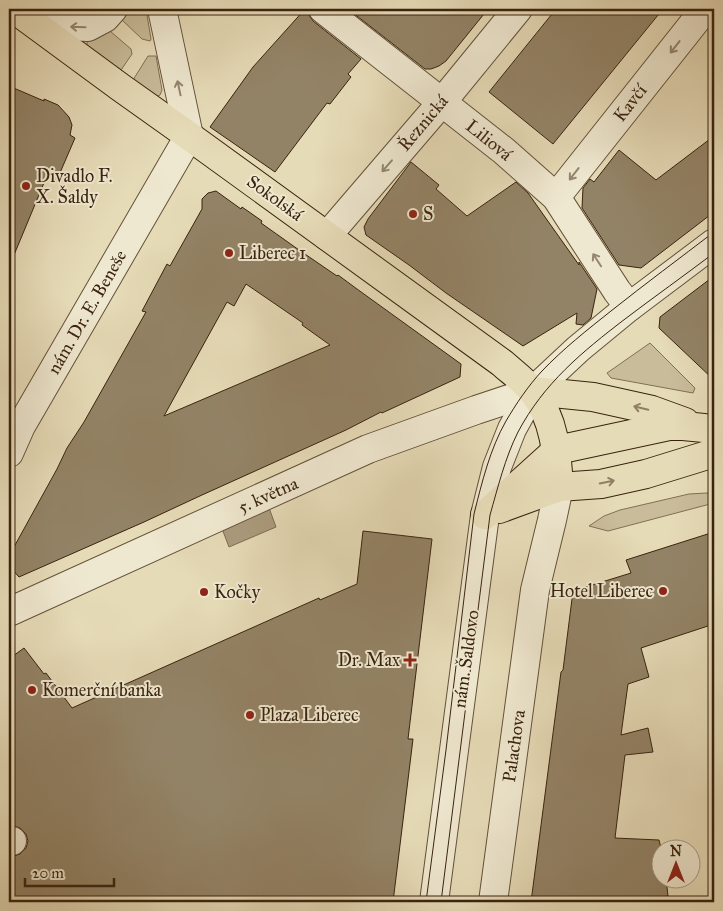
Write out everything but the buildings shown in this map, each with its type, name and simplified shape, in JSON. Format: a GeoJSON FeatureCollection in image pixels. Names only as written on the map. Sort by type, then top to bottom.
{"type":"FeatureCollection","features":[{"type":"Feature","properties":{"kind":"main road","name":"Sokolská"},"geometry":{"type":"LineString","coordinates":[[14,9],[32,17],[120,87],[502,363],[533,391]]}},
{"type":"Feature","properties":{"kind":"main road"},"geometry":{"type":"LineString","coordinates":[[533,391],[593,397],[652,410],[709,431]]}},
{"type":"Feature","properties":{"kind":"main road"},"geometry":{"type":"LineString","coordinates":[[533,391],[548,415],[557,450],[559,487]]}},
{"type":"Feature","properties":{"kind":"main road"},"geometry":{"type":"LineString","coordinates":[[485,515],[557,450],[669,426],[683,426],[709,431]]}},
{"type":"Feature","properties":{"kind":"main road"},"geometry":{"type":"LineString","coordinates":[[485,515],[559,487],[601,484],[646,474],[714,453]]}},
{"type":"Feature","properties":{"kind":"street"},"geometry":{"type":"LineString","coordinates":[[32,17],[88,27],[105,18],[113,9]]}},
{"type":"Feature","properties":{"kind":"street"},"geometry":{"type":"LineString","coordinates":[[162,9],[189,136]]}},
{"type":"Feature","properties":{"kind":"street","name":"Liliová"},"geometry":{"type":"LineString","coordinates":[[323,9],[504,151],[556,196],[626,304]]}},
{"type":"Feature","properties":{"kind":"street","name":"Řeznická"},"geometry":{"type":"LineString","coordinates":[[327,236],[442,102],[518,9]]}},
{"type":"Feature","properties":{"kind":"street","name":"Kavčí"},"geometry":{"type":"LineString","coordinates":[[556,196],[705,9]]}},
{"type":"Feature","properties":{"kind":"street","name":"nám. Dr. E. Beneše"},"geometry":{"type":"LineString","coordinates":[[9,453],[15,423],[189,136]]}},
{"type":"Feature","properties":{"kind":"street"},"geometry":{"type":"LineString","coordinates":[[626,304],[714,243]]}},
{"type":"Feature","properties":{"kind":"street","name":"nám. Šaldovo"},"geometry":{"type":"LineString","coordinates":[[435,894],[485,515],[497,467],[512,429],[533,391],[569,355],[626,304]]}},
{"type":"Feature","properties":{"kind":"street","name":"5. května"},"geometry":{"type":"LineString","coordinates":[[9,612],[368,449],[533,391]]}},
{"type":"Feature","properties":{"kind":"street","name":"Palachova"},"geometry":{"type":"LineString","coordinates":[[493,902],[535,590],[559,487]]}},
{"type":"Feature","properties":{"kind":"shaded area"},"geometry":{"type":"Polygon","coordinates":[[[132,9],[146,9],[150,41],[142,39],[122,20],[132,9]]]}},
{"type":"Feature","properties":{"kind":"shaded area"},"geometry":{"type":"Polygon","coordinates":[[[110,31],[131,49],[132,54],[121,70],[87,47],[88,40],[110,31]]]}},
{"type":"Feature","properties":{"kind":"shaded area"},"geometry":{"type":"Polygon","coordinates":[[[148,56],[156,56],[162,90],[160,95],[156,97],[133,80],[148,56]]]}},
{"type":"Feature","properties":{"kind":"shaded area"},"geometry":{"type":"Polygon","coordinates":[[[650,343],[695,388],[693,393],[611,378],[607,373],[650,343]]]}},
{"type":"Feature","properties":{"kind":"shaded area"},"geometry":{"type":"Polygon","coordinates":[[[689,494],[714,494],[714,503],[608,531],[589,526],[604,516],[620,510],[689,494]]]}},
{"type":"Feature","properties":{"kind":"shaded area"},"geometry":{"type":"Polygon","coordinates":[[[268,505],[276,527],[229,547],[221,526],[268,505]]]}},
{"type":"Feature","properties":{"kind":"tram line"},"geometry":{"type":"LineString","coordinates":[[426,902],[474,514],[483,478],[495,443],[518,402],[550,363],[602,318],[714,232]]}},
{"type":"Feature","properties":{"kind":"tram line"},"geometry":{"type":"LineString","coordinates":[[441,902],[490,515],[513,442],[528,414],[565,369],[625,319],[714,253]]}},
{"type":"Feature","properties":{"kind":"place","name":"Divadlo F. X. Šaldy"},"geometry":{"type":"Point","coordinates":[26,186]}},
{"type":"Feature","properties":{"kind":"place","name":"S"},"geometry":{"type":"Point","coordinates":[413,214]}},
{"type":"Feature","properties":{"kind":"place","name":"Liberec 1"},"geometry":{"type":"Point","coordinates":[229,253]}},
{"type":"Feature","properties":{"kind":"place","name":"Hotel Liberec"},"geometry":{"type":"Point","coordinates":[663,591]}},
{"type":"Feature","properties":{"kind":"place","name":"Kočky"},"geometry":{"type":"Point","coordinates":[204,592]}},
{"type":"Feature","properties":{"kind":"place","name":"Dr. Max"},"geometry":{"type":"Point","coordinates":[410,660]}},
{"type":"Feature","properties":{"kind":"place","name":"Komerční banka"},"geometry":{"type":"Point","coordinates":[32,690]}},
{"type":"Feature","properties":{"kind":"place","name":"Plaza Liberec"},"geometry":{"type":"Point","coordinates":[250,715]}}]}
